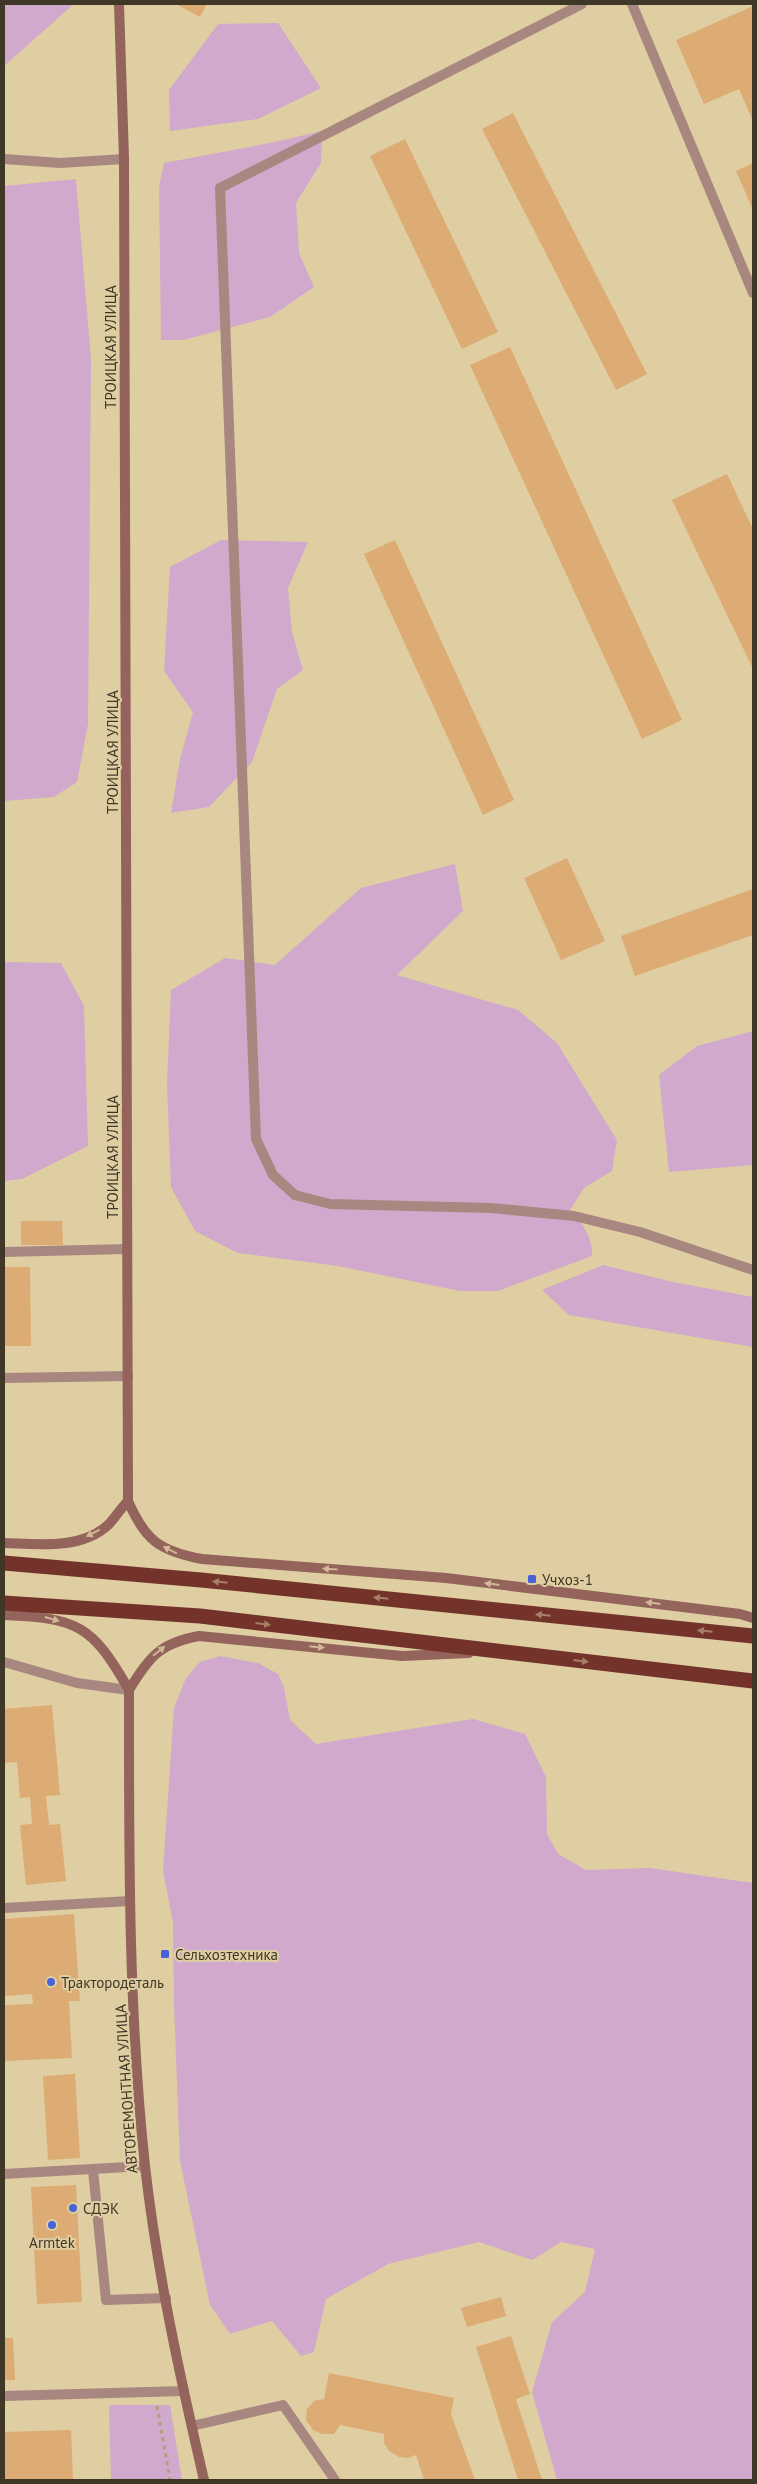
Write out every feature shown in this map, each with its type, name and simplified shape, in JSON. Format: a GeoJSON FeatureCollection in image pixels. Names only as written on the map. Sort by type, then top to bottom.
{"type":"FeatureCollection","features":[{"type":"Feature","properties":{"kind":"highway"},"geometry":{"type":"LineString","coordinates":[[4,1563],[201,1580],[753,1636]]}},
{"type":"Feature","properties":{"kind":"highway"},"geometry":{"type":"LineString","coordinates":[[4,1603],[200,1616],[753,1681]]}},
{"type":"Feature","properties":{"kind":"street","name":"ТРОИЦКАЯ УЛИЦА"},"geometry":{"type":"LineString","coordinates":[[119,4],[124,159],[128,1501]]}},
{"type":"Feature","properties":{"kind":"street"},"geometry":{"type":"LineString","coordinates":[[582,4],[220,188],[256,1140],[273,1175],[295,1195],[330,1204],[491,1208],[574,1216],[640,1232],[753,1270]]}},
{"type":"Feature","properties":{"kind":"street"},"geometry":{"type":"LineString","coordinates":[[632,4],[753,293]]}},
{"type":"Feature","properties":{"kind":"street"},"geometry":{"type":"LineString","coordinates":[[4,159],[60,163],[124,159]]}},
{"type":"Feature","properties":{"kind":"street"},"geometry":{"type":"LineString","coordinates":[[4,1252],[127,1249]]}},
{"type":"Feature","properties":{"kind":"street"},"geometry":{"type":"LineString","coordinates":[[4,1378],[128,1376]]}},
{"type":"Feature","properties":{"kind":"street"},"geometry":{"type":"LineString","coordinates":[[4,1543],[65,1544],[84,1538],[108,1526],[128,1501],[138,1524],[154,1542],[179,1555],[202,1559],[446,1578],[740,1614],[753,1618]]}},
{"type":"Feature","properties":{"kind":"street"},"geometry":{"type":"LineString","coordinates":[[4,1615],[44,1616],[78,1627],[98,1641],[130,1690]]}},
{"type":"Feature","properties":{"kind":"street"},"geometry":{"type":"LineString","coordinates":[[130,1690],[146,1663],[159,1649],[178,1640],[199,1636],[402,1656],[503,1652]]}},
{"type":"Feature","properties":{"kind":"street"},"geometry":{"type":"LineString","coordinates":[[4,1662],[77,1683],[130,1690]]}},
{"type":"Feature","properties":{"kind":"street","name":"АВТОРЕМОНТНАЯ УЛИЦА"},"geometry":{"type":"LineString","coordinates":[[130,1690],[130,1901],[145,2166],[166,2298],[184,2392],[204,2480]]}},
{"type":"Feature","properties":{"kind":"street"},"geometry":{"type":"LineString","coordinates":[[4,1908],[130,1901]]}},
{"type":"Feature","properties":{"kind":"street"},"geometry":{"type":"LineString","coordinates":[[4,2174],[145,2166]]}},
{"type":"Feature","properties":{"kind":"street"},"geometry":{"type":"LineString","coordinates":[[93,2170],[106,2300],[166,2298]]}},
{"type":"Feature","properties":{"kind":"street"},"geometry":{"type":"LineString","coordinates":[[4,2396],[155,2391],[184,2392]]}},
{"type":"Feature","properties":{"kind":"street"},"geometry":{"type":"LineString","coordinates":[[192,2426],[283,2405],[335,2480]]}},
{"type":"Feature","properties":{"kind":"path"},"geometry":{"type":"LineString","coordinates":[[155,2391],[170,2480]]}},
{"type":"Feature","properties":{"kind":"shaded area"},"geometry":{"type":"Polygon","coordinates":[[[4,4],[74,4],[4,66],[4,4]]]}},
{"type":"Feature","properties":{"kind":"shaded area"},"geometry":{"type":"Polygon","coordinates":[[[278,23],[321,88],[258,119],[170,131],[169,90],[218,24],[278,23]]]}},
{"type":"Feature","properties":{"kind":"shaded area"},"geometry":{"type":"Polygon","coordinates":[[[322,131],[321,163],[296,203],[299,253],[314,287],[270,317],[183,340],[161,340],[159,187],[164,163],[322,131]]]}},
{"type":"Feature","properties":{"kind":"shaded area"},"geometry":{"type":"Polygon","coordinates":[[[76,179],[91,359],[88,724],[77,782],[54,797],[4,801],[4,186],[76,179]]]}},
{"type":"Feature","properties":{"kind":"shaded area"},"geometry":{"type":"Polygon","coordinates":[[[221,540],[308,542],[288,588],[292,632],[303,670],[277,689],[252,762],[209,807],[171,813],[180,759],[193,712],[164,671],[170,567],[221,540]]]}},
{"type":"Feature","properties":{"kind":"shaded area"},"geometry":{"type":"Polygon","coordinates":[[[455,864],[463,911],[397,975],[518,1010],[557,1043],[617,1140],[612,1171],[584,1188],[570,1210],[589,1237],[592,1256],[498,1291],[460,1291],[338,1266],[238,1253],[195,1231],[171,1187],[167,1084],[171,990],[225,958],[275,965],[361,888],[455,864]]]}},
{"type":"Feature","properties":{"kind":"shaded area"},"geometry":{"type":"Polygon","coordinates":[[[4,962],[61,963],[84,1006],[88,1146],[22,1179],[4,1181],[4,962]]]}},
{"type":"Feature","properties":{"kind":"shaded area"},"geometry":{"type":"Polygon","coordinates":[[[753,1031],[753,1165],[669,1172],[659,1075],[697,1046],[753,1031]]]}},
{"type":"Feature","properties":{"kind":"shaded area"},"geometry":{"type":"Polygon","coordinates":[[[603,1265],[673,1282],[753,1297],[753,1347],[569,1315],[542,1290],[603,1265]]]}},
{"type":"Feature","properties":{"kind":"shaded area"},"geometry":{"type":"Polygon","coordinates":[[[220,1656],[258,1663],[278,1674],[284,1687],[290,1720],[316,1744],[473,1719],[525,1734],[546,1777],[547,1834],[558,1854],[586,1870],[650,1868],[753,1883],[753,2480],[557,2480],[532,2392],[552,2322],[585,2292],[595,2249],[561,2242],[532,2260],[479,2242],[388,2264],[326,2299],[314,2352],[301,2356],[272,2321],[230,2334],[210,2305],[180,2161],[173,1922],[163,1871],[174,1708],[186,1678],[200,1662],[220,1656]]]}},
{"type":"Feature","properties":{"kind":"shaded area"},"geometry":{"type":"Polygon","coordinates":[[[109,2405],[170,2405],[182,2480],[111,2480],[109,2405]]]}},
{"type":"Feature","properties":{"kind":"building"},"geometry":{"type":"Polygon","coordinates":[[[176,4],[207,4],[200,17],[176,4]]]}},
{"type":"Feature","properties":{"kind":"building"},"geometry":{"type":"Polygon","coordinates":[[[753,6],[753,121],[739,89],[704,104],[676,40],[753,6]]]}},
{"type":"Feature","properties":{"kind":"building"},"geometry":{"type":"Polygon","coordinates":[[[513,113],[647,374],[616,390],[482,129],[513,113]]]}},
{"type":"Feature","properties":{"kind":"building"},"geometry":{"type":"Polygon","coordinates":[[[405,139],[498,332],[462,349],[370,156],[405,139]]]}},
{"type":"Feature","properties":{"kind":"building"},"geometry":{"type":"Polygon","coordinates":[[[753,163],[753,210],[736,171],[753,163]]]}},
{"type":"Feature","properties":{"kind":"building"},"geometry":{"type":"Polygon","coordinates":[[[510,347],[682,720],[642,739],[470,365],[510,347]]]}},
{"type":"Feature","properties":{"kind":"building"},"geometry":{"type":"Polygon","coordinates":[[[727,474],[753,529],[753,669],[672,500],[727,474]]]}},
{"type":"Feature","properties":{"kind":"building"},"geometry":{"type":"Polygon","coordinates":[[[395,540],[514,800],[483,815],[364,554],[395,540]]]}},
{"type":"Feature","properties":{"kind":"building"},"geometry":{"type":"Polygon","coordinates":[[[567,858],[605,941],[561,960],[524,878],[567,858]]]}},
{"type":"Feature","properties":{"kind":"building"},"geometry":{"type":"Polygon","coordinates":[[[753,889],[753,935],[635,976],[621,936],[753,889]]]}},
{"type":"Feature","properties":{"kind":"building"},"geometry":{"type":"Polygon","coordinates":[[[21,1221],[62,1221],[63,1245],[21,1245],[21,1221]]]}},
{"type":"Feature","properties":{"kind":"building"},"geometry":{"type":"Polygon","coordinates":[[[4,1267],[30,1267],[31,1346],[4,1346],[4,1267]]]}},
{"type":"Feature","properties":{"kind":"building"},"geometry":{"type":"Polygon","coordinates":[[[52,1705],[60,1795],[46,1796],[49,1825],[60,1824],[66,1881],[26,1885],[20,1825],[32,1824],[30,1797],[20,1798],[17,1762],[4,1763],[4,1709],[52,1705]]]}},
{"type":"Feature","properties":{"kind":"building"},"geometry":{"type":"Polygon","coordinates":[[[74,1914],[80,2001],[69,2001],[72,2058],[4,2061],[4,2005],[33,2004],[32,1994],[4,1996],[4,1919],[74,1914]]]}},
{"type":"Feature","properties":{"kind":"building"},"geometry":{"type":"Polygon","coordinates":[[[75,2074],[80,2158],[48,2160],[43,2076],[75,2074]]]}},
{"type":"Feature","properties":{"kind":"building"},"geometry":{"type":"Polygon","coordinates":[[[76,2185],[82,2302],[37,2304],[31,2187],[76,2185]]]}},
{"type":"Feature","properties":{"kind":"building"},"geometry":{"type":"Polygon","coordinates":[[[501,2297],[506,2316],[467,2327],[461,2308],[501,2297]]]}},
{"type":"Feature","properties":{"kind":"building"},"geometry":{"type":"Polygon","coordinates":[[[511,2336],[530,2394],[516,2399],[542,2480],[518,2480],[476,2347],[511,2336]]]}},
{"type":"Feature","properties":{"kind":"building"},"geometry":{"type":"Polygon","coordinates":[[[4,2338],[13,2338],[15,2380],[4,2380],[4,2338]]]}},
{"type":"Feature","properties":{"kind":"building"},"geometry":{"type":"Polygon","coordinates":[[[329,2373],[454,2398],[451,2414],[475,2480],[424,2480],[416,2455],[408,2458],[399,2457],[389,2451],[384,2443],[384,2434],[340,2425],[334,2434],[322,2434],[313,2430],[306,2420],[307,2409],[314,2401],[324,2399],[329,2373]]]}},
{"type":"Feature","properties":{"kind":"building"},"geometry":{"type":"Polygon","coordinates":[[[71,2430],[73,2480],[4,2480],[4,2432],[71,2430]]]}},
{"type":"Feature","properties":{"kind":"place","name":"Учхоз-1"},"geometry":{"type":"Point","coordinates":[532,1579]}},
{"type":"Feature","properties":{"kind":"place","name":"Сельхозтехника"},"geometry":{"type":"Point","coordinates":[165,1954]}},
{"type":"Feature","properties":{"kind":"place","name":"Трактородеталь"},"geometry":{"type":"Point","coordinates":[51,1982]}},
{"type":"Feature","properties":{"kind":"place","name":"СДЭК"},"geometry":{"type":"Point","coordinates":[73,2208]}},
{"type":"Feature","properties":{"kind":"place","name":"Armtek"},"geometry":{"type":"Point","coordinates":[52,2225]}}]}
